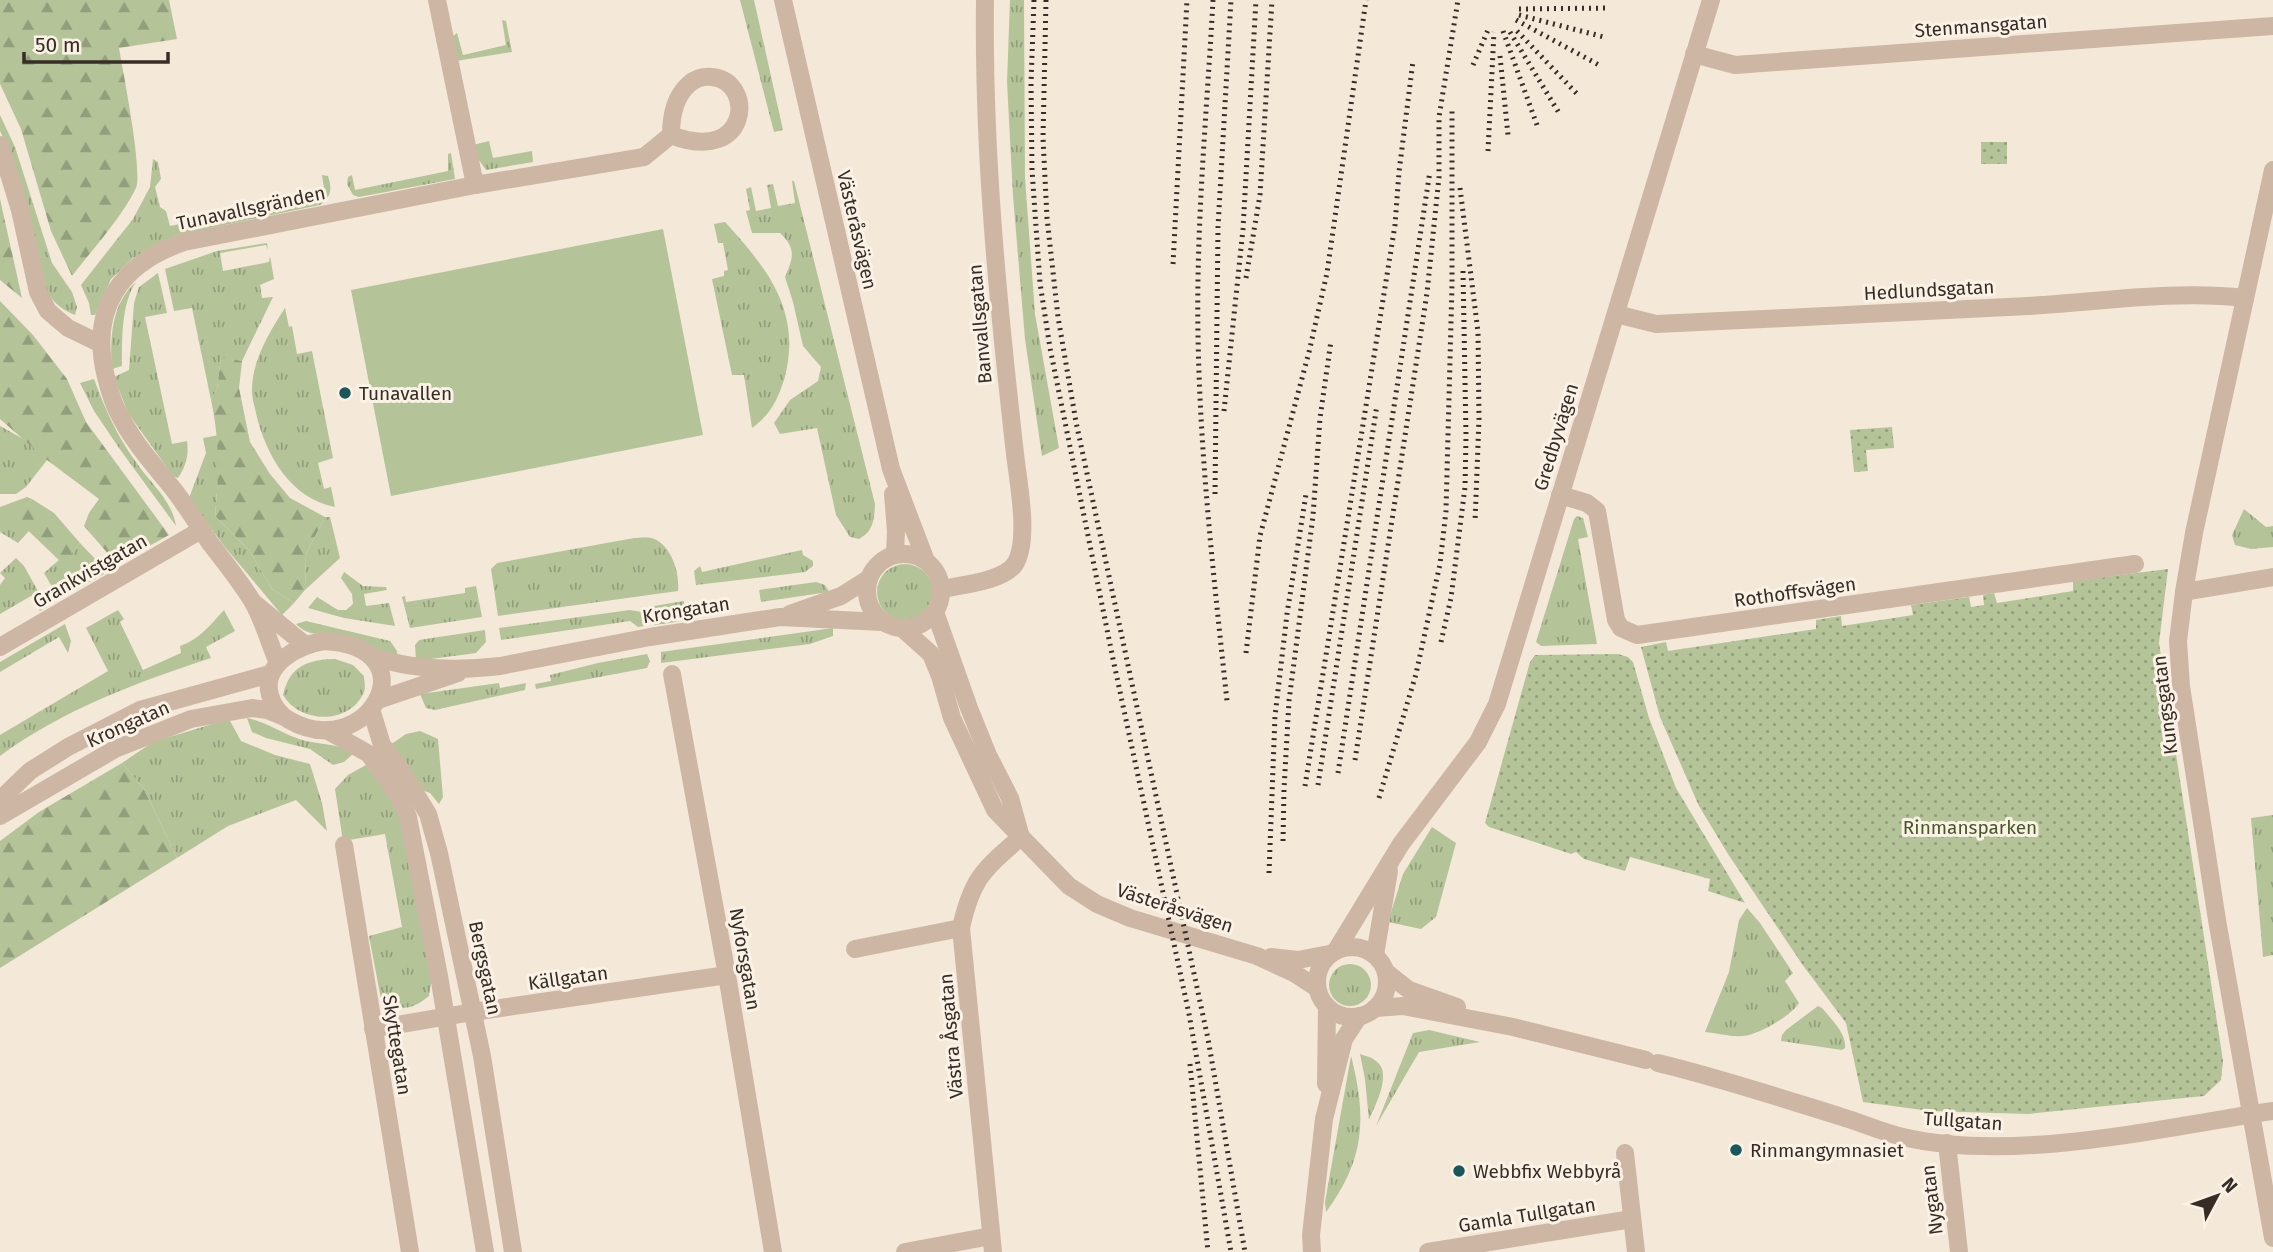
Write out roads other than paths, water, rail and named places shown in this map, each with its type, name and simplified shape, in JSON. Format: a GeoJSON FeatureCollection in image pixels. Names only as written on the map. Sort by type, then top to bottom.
{"type":"FeatureCollection","features":[{"type":"Feature","properties":{"kind":"street"},"geometry":{"type":"LineString","coordinates":[[437,0],[475,185]]}},
{"type":"Feature","properties":{"kind":"street","name":"Västeråsvägen"},"geometry":{"type":"LineString","coordinates":[[783,0],[891,469],[926,561]]}},
{"type":"Feature","properties":{"kind":"street","name":"Banvallsgatan"},"geometry":{"type":"LineString","coordinates":[[942,589],[1004,575],[1016,563],[1023,529],[990,196],[984,67],[985,0]]}},
{"type":"Feature","properties":{"kind":"street","name":"Gredbyvägen"},"geometry":{"type":"LineString","coordinates":[[1333,952],[1414,827],[1465,760],[1488,724],[1504,684],[1711,0]]}},
{"type":"Feature","properties":{"kind":"street","name":"Stenmansgatan"},"geometry":{"type":"LineString","coordinates":[[1694,54],[1735,65],[2273,26]]}},
{"type":"Feature","properties":{"kind":"street","name":"Tunavallsgränden"},"geometry":{"type":"LineString","coordinates":[[305,645],[252,601],[129,432],[116,410],[99,343],[110,297],[124,278],[142,261],[163,249],[184,242],[475,185],[644,157],[671,135]]}},
{"type":"Feature","properties":{"kind":"street"},"geometry":{"type":"LineString","coordinates":[[0,145],[20,210],[38,292],[48,311],[68,328],[99,343]]}},
{"type":"Feature","properties":{"kind":"street","name":"Kungsgatan"},"geometry":{"type":"LineString","coordinates":[[2273,170],[2184,592],[2178,641],[2181,686],[2217,920],[2273,1238]]}},
{"type":"Feature","properties":{"kind":"street","name":"Hedlundsgatan"},"geometry":{"type":"LineString","coordinates":[[1616,314],[1656,324],[2029,306],[2142,297],[2211,294],[2245,298]]}},
{"type":"Feature","properties":{"kind":"street","name":"Västeråsvägen"},"geometry":{"type":"LineString","coordinates":[[891,469],[895,554]]}},
{"type":"Feature","properties":{"kind":"street","name":"Rothoffsvägen"},"geometry":{"type":"LineString","coordinates":[[1560,495],[1587,503],[1597,511],[1616,620],[1621,628],[1637,635],[2135,564]]}},
{"type":"Feature","properties":{"kind":"street","name":"Grankvistgatan"},"geometry":{"type":"LineString","coordinates":[[0,648],[201,530]]}},
{"type":"Feature","properties":{"kind":"street"},"geometry":{"type":"LineString","coordinates":[[895,554],[916,555],[934,569],[942,589],[942,598],[935,612],[918,625],[902,628],[883,622],[874,614],[869,602],[868,579],[883,560],[895,554]]}},
{"type":"Feature","properties":{"kind":"street"},"geometry":{"type":"LineString","coordinates":[[2184,592],[2273,578]]}},
{"type":"Feature","properties":{"kind":"street","name":"Krongatan"},"geometry":{"type":"LineString","coordinates":[[371,656],[411,667],[500,666],[650,636],[780,617],[841,596],[868,579]]}},
{"type":"Feature","properties":{"kind":"street","name":"Tunavallsgränden"},"geometry":{"type":"LineString","coordinates":[[252,601],[274,669]]}},
{"type":"Feature","properties":{"kind":"street","name":"Västeråsvägen"},"geometry":{"type":"LineString","coordinates":[[935,612],[969,709],[1010,798],[1021,837]]}},
{"type":"Feature","properties":{"kind":"street","name":"Krongatan"},"geometry":{"type":"LineString","coordinates":[[780,617],[883,622]]}},
{"type":"Feature","properties":{"kind":"street","name":"Västeråsvägen"},"geometry":{"type":"LineString","coordinates":[[902,628],[931,654],[951,718],[995,810],[1069,886],[1097,904],[1158,928],[1257,956],[1294,973],[1317,988]]}},
{"type":"Feature","properties":{"kind":"street"},"geometry":{"type":"LineString","coordinates":[[328,731],[358,720],[375,705],[382,691],[382,679],[380,667],[371,656],[359,648],[324,640],[305,645],[274,669],[269,690],[274,706],[284,716],[299,725],[328,731],[369,754],[398,795],[408,817],[446,1017],[485,1252]]}},
{"type":"Feature","properties":{"kind":"street","name":"Krongatan"},"geometry":{"type":"LineString","coordinates":[[375,705],[414,687],[475,668]]}},
{"type":"Feature","properties":{"kind":"street","name":"Krongatan"},"geometry":{"type":"LineString","coordinates":[[0,800],[30,771],[77,742],[140,710],[274,669]]}},
{"type":"Feature","properties":{"kind":"street","name":"Nyforsgatan"},"geometry":{"type":"LineString","coordinates":[[672,674],[727,975],[773,1252]]}},
{"type":"Feature","properties":{"kind":"street","name":"Bergsgatan"},"geometry":{"type":"LineString","coordinates":[[375,705],[382,745],[428,814],[439,853],[482,1056],[513,1252]]}},
{"type":"Feature","properties":{"kind":"street","name":"Krongatan"},"geometry":{"type":"LineString","coordinates":[[0,816],[115,749],[191,719],[251,708],[284,716]]}},
{"type":"Feature","properties":{"kind":"street","name":"Västra Åsgatan"},"geometry":{"type":"LineString","coordinates":[[992,1244],[961,928],[974,885],[989,864],[1021,837]]}},
{"type":"Feature","properties":{"kind":"street","name":"Skyttegatan"},"geometry":{"type":"LineString","coordinates":[[344,845],[410,1252]]}},
{"type":"Feature","properties":{"kind":"street","name":"Gredbyvägen"},"geometry":{"type":"LineString","coordinates":[[1375,955],[1391,861]]}},
{"type":"Feature","properties":{"kind":"street"},"geometry":{"type":"LineString","coordinates":[[855,949],[961,928]]}},
{"type":"Feature","properties":{"kind":"street"},"geometry":{"type":"LineString","coordinates":[[1324,1119],[1344,1039],[1386,990],[1386,972],[1375,955],[1361,947],[1349,946],[1333,952],[1318,971],[1317,988],[1320,999],[1327,1007],[1343,1016],[1367,1012]]}},
{"type":"Feature","properties":{"kind":"street","name":"Västeråsvägen"},"geometry":{"type":"LineString","coordinates":[[1257,956],[1298,960],[1333,952]]}},
{"type":"Feature","properties":{"kind":"street","name":"Tullgatan"},"geometry":{"type":"LineString","coordinates":[[1386,972],[1409,990],[1513,1027]]}},
{"type":"Feature","properties":{"kind":"street","name":"Källgatan"},"geometry":{"type":"LineString","coordinates":[[373,1029],[727,975]]}},
{"type":"Feature","properties":{"kind":"street","name":"Tullgatan"},"geometry":{"type":"LineString","coordinates":[[1367,1012],[1403,1006],[1513,1027],[1710,1076],[1903,1137],[1947,1143],[1998,1146],[2080,1141],[2273,1111]]}},
{"type":"Feature","properties":{"kind":"street"},"geometry":{"type":"LineString","coordinates":[[1312,1252],[1311,1235],[1324,1119],[1327,1007]]}},
{"type":"Feature","properties":{"kind":"street","name":"Nygatan"},"geometry":{"type":"LineString","coordinates":[[1947,1143],[1959,1252]]}},
{"type":"Feature","properties":{"kind":"street"},"geometry":{"type":"LineString","coordinates":[[1625,1153],[1636,1252]]}},
{"type":"Feature","properties":{"kind":"street","name":"Gamla Tullgatan"},"geometry":{"type":"LineString","coordinates":[[1428,1252],[1632,1219]]}},
{"type":"Feature","properties":{"kind":"street"},"geometry":{"type":"LineString","coordinates":[[905,1252],[992,1244]]}},
{"type":"Feature","properties":{"kind":"railway"},"geometry":{"type":"LineString","coordinates":[[1034,0],[1032,170],[1040,283],[1050,348],[1189,1014],[1231,1252]]}},
{"type":"Feature","properties":{"kind":"railway"},"geometry":{"type":"LineString","coordinates":[[1046,0],[1043,138],[1047,218],[1058,317],[1076,422],[1208,1039],[1245,1252]]}},
{"type":"Feature","properties":{"kind":"railway"},"geometry":{"type":"LineString","coordinates":[[1173,264],[1187,0]]}},
{"type":"Feature","properties":{"kind":"railway"},"geometry":{"type":"LineString","coordinates":[[1213,0],[1200,209],[1198,335],[1205,473],[1227,701]]}},
{"type":"Feature","properties":{"kind":"railway"},"geometry":{"type":"LineString","coordinates":[[1215,494],[1218,227],[1231,0]]}},
{"type":"Feature","properties":{"kind":"railway"},"geometry":{"type":"LineString","coordinates":[[1224,411],[1243,229],[1256,0]]}},
{"type":"Feature","properties":{"kind":"railway"},"geometry":{"type":"LineString","coordinates":[[1246,278],[1260,195],[1272,0]]}},
{"type":"Feature","properties":{"kind":"railway"},"geometry":{"type":"LineString","coordinates":[[1246,653],[1260,536],[1327,273],[1366,0]]}},
{"type":"Feature","properties":{"kind":"railway"},"geometry":{"type":"LineString","coordinates":[[1355,760],[1427,293],[1439,177],[1439,117],[1458,0]]}},
{"type":"Feature","properties":{"kind":"railway"},"geometry":{"type":"LineString","coordinates":[[1519,9],[1610,8]]}},
{"type":"Feature","properties":{"kind":"railway"},"geometry":{"type":"LineString","coordinates":[[1519,15],[1604,37]]}},
{"type":"Feature","properties":{"kind":"railway"},"geometry":{"type":"LineString","coordinates":[[1516,20],[1599,65]]}},
{"type":"Feature","properties":{"kind":"railway"},"geometry":{"type":"LineString","coordinates":[[1473,65],[1488,30]]}},
{"type":"Feature","properties":{"kind":"railway"},"geometry":{"type":"LineString","coordinates":[[1503,31],[1537,125]]}},
{"type":"Feature","properties":{"kind":"railway"},"geometry":{"type":"LineString","coordinates":[[1517,31],[1579,96]]}},
{"type":"Feature","properties":{"kind":"railway"},"geometry":{"type":"LineString","coordinates":[[1488,151],[1494,32]]}},
{"type":"Feature","properties":{"kind":"railway"},"geometry":{"type":"LineString","coordinates":[[1510,32],[1559,113]]}},
{"type":"Feature","properties":{"kind":"railway"},"geometry":{"type":"LineString","coordinates":[[1500,56],[1508,135]]}},
{"type":"Feature","properties":{"kind":"railway"},"geometry":{"type":"LineString","coordinates":[[1305,786],[1395,225],[1413,61]]}},
{"type":"Feature","properties":{"kind":"railway"},"geometry":{"type":"LineString","coordinates":[[1379,798],[1416,674],[1440,564],[1446,511],[1452,285],[1452,111]]}},
{"type":"Feature","properties":{"kind":"railway"},"geometry":{"type":"LineString","coordinates":[[1338,773],[1430,171]]}},
{"type":"Feature","properties":{"kind":"railway"},"geometry":{"type":"LineString","coordinates":[[1460,188],[1478,332],[1479,419],[1475,522]]}},
{"type":"Feature","properties":{"kind":"railway"},"geometry":{"type":"LineString","coordinates":[[1441,642],[1451,598],[1465,487],[1463,271]]}},
{"type":"Feature","properties":{"kind":"railway"},"geometry":{"type":"LineString","coordinates":[[1283,841],[1289,701],[1313,516],[1320,418],[1331,341]]}},
{"type":"Feature","properties":{"kind":"railway"},"geometry":{"type":"LineString","coordinates":[[1318,785],[1377,405]]}},
{"type":"Feature","properties":{"kind":"railway"},"geometry":{"type":"LineString","coordinates":[[1269,873],[1275,716],[1287,614],[1306,494]]}},
{"type":"Feature","properties":{"kind":"railway"},"geometry":{"type":"LineString","coordinates":[[1190,1064],[1208,1252]]}},
{"type":"Feature","properties":{"kind":"place","name":"Tunavallen"},"geometry":{"type":"Point","coordinates":[345,393]}},
{"type":"Feature","properties":{"kind":"place","name":"Rinmangymnasiet"},"geometry":{"type":"Point","coordinates":[1736,1150]}},
{"type":"Feature","properties":{"kind":"place","name":"Webbfix Webbyrå"},"geometry":{"type":"Point","coordinates":[1459,1171]}},
{"type":"Feature","properties":{"kind":"park label","name":"Rinmansparken"},"geometry":{"type":"Point","coordinates":[1970,827]}}]}
